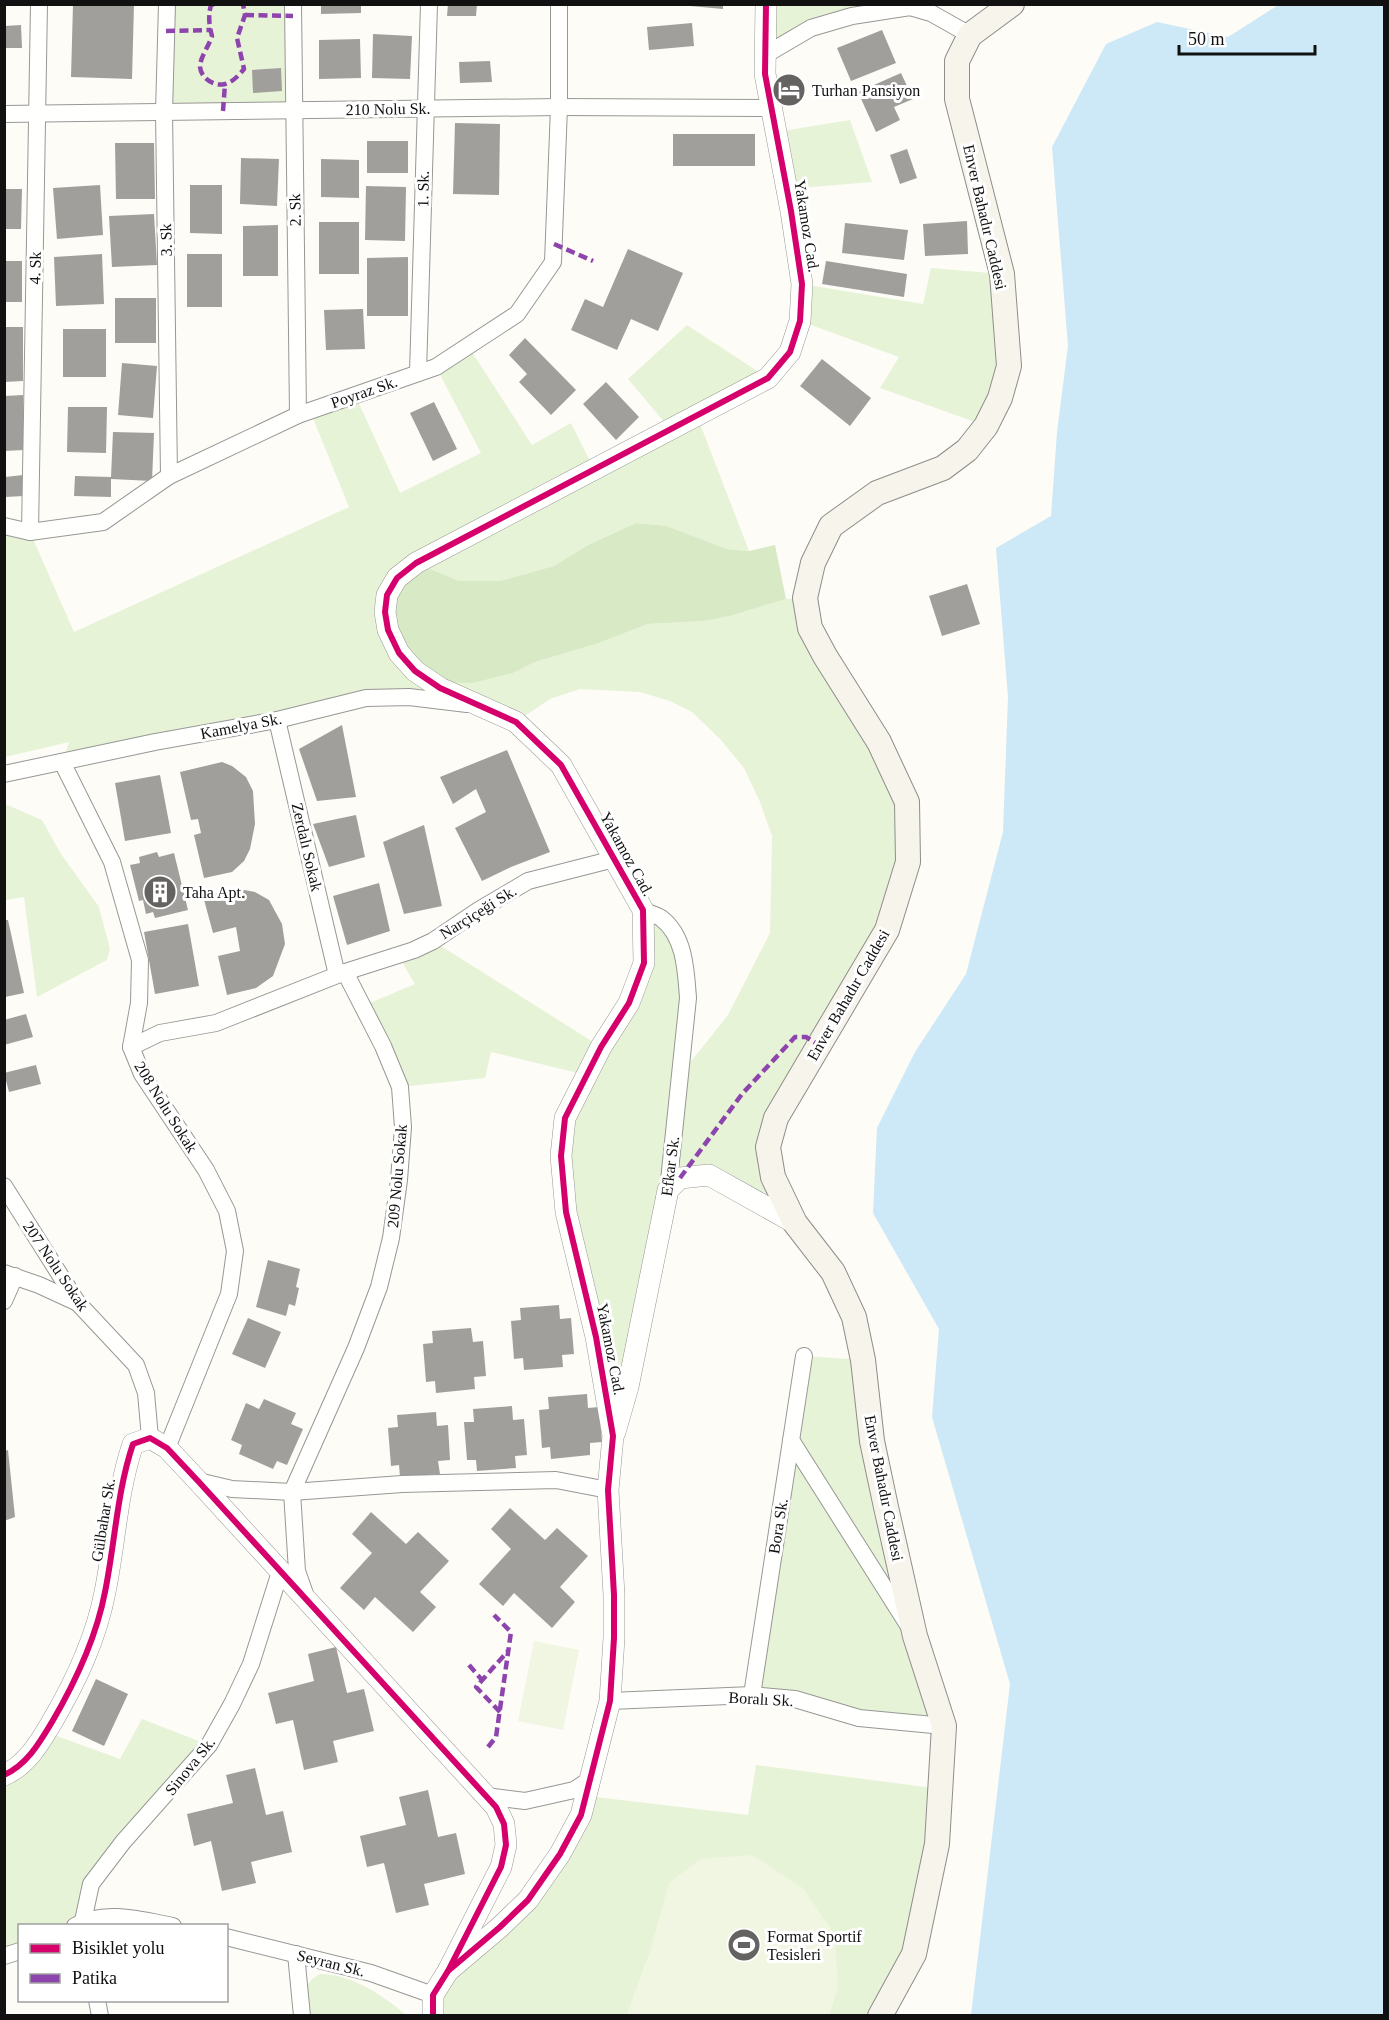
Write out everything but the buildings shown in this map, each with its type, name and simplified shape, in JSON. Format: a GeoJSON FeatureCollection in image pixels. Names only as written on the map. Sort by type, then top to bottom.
{"type":"FeatureCollection","features":[{"type":"Feature","properties":{"kind":"main road","name":"Enver Bahadır Caddesi"},"geometry":{"type":"LineString","coordinates":[[880,2016],[914,1954],[938,1844],[944,1725],[915,1636],[872,1441],[863,1360],[854,1317],[833,1272],[795,1223],[773,1178],[768,1147],[776,1118],[887,930],[908,862],[908,802],[879,742],[825,657],[810,628],[805,598],[813,563],[831,526],[878,493],[943,468],[967,450],[986,426],[1000,398],[1009,366],[1002,274],[957,99],[957,61],[970,35],[1012,4]]}},
{"type":"Feature","properties":{"kind":"street","name":"4. Sk"},"geometry":{"type":"LineString","coordinates":[[30,532],[39,4]]}},
{"type":"Feature","properties":{"kind":"street","name":"3. Sk"},"geometry":{"type":"LineString","coordinates":[[167,4],[164,112],[170,476]]}},
{"type":"Feature","properties":{"kind":"street","name":"2. Sk"},"geometry":{"type":"LineString","coordinates":[[293,4],[298,415]]}},
{"type":"Feature","properties":{"kind":"street","name":"1. Sk."},"geometry":{"type":"LineString","coordinates":[[418,373],[429,4]]}},
{"type":"Feature","properties":{"kind":"street","name":"Poyraz Sk."},"geometry":{"type":"LineString","coordinates":[[4,526],[30,532],[103,522],[170,476],[298,415],[436,367],[517,314],[553,262],[559,107],[559,4]]}},
{"type":"Feature","properties":{"kind":"street","name":"Yakamoz Cad."},"geometry":{"type":"LineString","coordinates":[[448,1971],[528,1900],[560,1854],[581,1815],[610,1701],[614,1595],[608,1490],[614,1436],[596,1337],[566,1212],[561,1156],[565,1118],[601,1047],[629,1003],[644,963],[643,910],[561,765],[516,723],[440,688],[415,670],[399,653],[388,630],[385,612],[387,595],[397,578],[416,563],[768,378],[790,352],[801,321],[802,284],[791,211],[765,74],[766,4]]}},
{"type":"Feature","properties":{"kind":"street"},"geometry":{"type":"LineString","coordinates":[[765,55],[811,28],[852,16],[910,7],[930,13],[970,35]]}},
{"type":"Feature","properties":{"kind":"street","name":"210 Nolu Sk."},"geometry":{"type":"LineString","coordinates":[[4,114],[425,108],[771,108]]}},
{"type":"Feature","properties":{"kind":"street","name":"Kamelya Sk."},"geometry":{"type":"LineString","coordinates":[[4,774],[155,742],[277,720],[366,698],[409,697],[480,705]]}},
{"type":"Feature","properties":{"kind":"street","name":"Zerdalı Sokak"},"geometry":{"type":"LineString","coordinates":[[277,720],[341,973]]}},
{"type":"Feature","properties":{"kind":"street","name":"208 Nolu Sokak"},"geometry":{"type":"LineString","coordinates":[[62,762],[112,862],[140,960],[139,1003],[131,1047],[142,1074],[206,1170],[227,1211],[235,1251],[229,1294],[158,1443]]}},
{"type":"Feature","properties":{"kind":"street","name":"Narçiçeği Sk."},"geometry":{"type":"LineString","coordinates":[[341,973],[414,950],[433,941],[528,881],[614,859]]}},
{"type":"Feature","properties":{"kind":"street","name":"Efkar Sk."},"geometry":{"type":"LineString","coordinates":[[614,1436],[628,1387],[668,1190],[688,998],[686,967],[676,936],[661,918],[643,910]]}},
{"type":"Feature","properties":{"kind":"street"},"geometry":{"type":"LineString","coordinates":[[131,1047],[160,1034],[216,1023],[341,973]]}},
{"type":"Feature","properties":{"kind":"street","name":"209 Nolu Sokak"},"geometry":{"type":"LineString","coordinates":[[292,1492],[356,1348],[379,1287],[391,1238],[399,1180],[403,1128],[400,1088],[383,1046],[341,973]]}},
{"type":"Feature","properties":{"kind":"street"},"geometry":{"type":"LineString","coordinates":[[668,1190],[680,1178],[709,1175],[795,1223]]}},
{"type":"Feature","properties":{"kind":"street","name":"207 Nolu Sokak"},"geometry":{"type":"LineString","coordinates":[[4,1186],[77,1302],[136,1365],[146,1393],[158,1443]]}},
{"type":"Feature","properties":{"kind":"street"},"geometry":{"type":"LineString","coordinates":[[4,1301],[10,1275],[77,1302]]}},
{"type":"Feature","properties":{"kind":"street","name":"Bora Sk."},"geometry":{"type":"LineString","coordinates":[[752,1695],[804,1356]]}},
{"type":"Feature","properties":{"kind":"street"},"geometry":{"type":"LineString","coordinates":[[791,1440],[915,1636]]}},
{"type":"Feature","properties":{"kind":"street"},"geometry":{"type":"LineString","coordinates":[[158,1443],[198,1481],[496,1807],[504,1824],[507,1845],[501,1868],[433,2005]]}},
{"type":"Feature","properties":{"kind":"street","name":"Gülbahar Sk."},"geometry":{"type":"LineString","coordinates":[[4,1775],[36,1750],[68,1695],[89,1650],[105,1594],[126,1465],[133,1444],[158,1443]]}},
{"type":"Feature","properties":{"kind":"street"},"geometry":{"type":"LineString","coordinates":[[198,1481],[232,1489],[292,1492],[402,1484],[556,1480],[608,1490]]}},
{"type":"Feature","properties":{"kind":"street"},"geometry":{"type":"LineString","coordinates":[[292,1492],[297,1571],[307,1600]]}},
{"type":"Feature","properties":{"kind":"street","name":"Sinova Sk."},"geometry":{"type":"LineString","coordinates":[[81,1924],[91,1884],[123,1842],[209,1745],[251,1664],[280,1572]]}},
{"type":"Feature","properties":{"kind":"street","name":"Boralı Sk."},"geometry":{"type":"LineString","coordinates":[[610,1701],[752,1695],[795,1699],[859,1718],[944,1725]]}},
{"type":"Feature","properties":{"kind":"street"},"geometry":{"type":"LineString","coordinates":[[486,1796],[525,1802],[574,1790],[591,1779]]}},
{"type":"Feature","properties":{"kind":"street"},"geometry":{"type":"LineString","coordinates":[[81,1924],[103,1917],[163,1924]]}},
{"type":"Feature","properties":{"kind":"street","name":"Seyran Sk."},"geometry":{"type":"LineString","coordinates":[[228,1937],[371,1973],[433,2005]]}},
{"type":"Feature","properties":{"kind":"street"},"geometry":{"type":"LineString","coordinates":[[296,1954],[302,2016]]}},
{"type":"Feature","properties":{"kind":"green space"},"geometry":{"type":"Polygon","coordinates":[[[167,5],[293,5],[293,110],[164,112],[167,5]]]}},
{"type":"Feature","properties":{"kind":"green space"},"geometry":{"type":"Polygon","coordinates":[[[766,5],[926,5],[852,16],[765,55],[766,5]]]}},
{"type":"Feature","properties":{"kind":"green space"},"geometry":{"type":"Polygon","coordinates":[[[850,120],[872,182],[787,189],[776,132],[850,120]]]}},
{"type":"Feature","properties":{"kind":"green space"},"geometry":{"type":"Polygon","coordinates":[[[931,268],[1002,274],[1007,329],[986,426],[880,388],[899,357],[800,321],[802,284],[923,304],[931,268]]]}},
{"type":"Feature","properties":{"kind":"green space"},"geometry":{"type":"Polygon","coordinates":[[[687,325],[768,378],[697,416],[749,551],[727,549],[667,526],[636,523],[588,545],[554,566],[500,581],[459,581],[416,563],[513,673],[535,662],[596,644],[648,624],[704,621],[730,616],[786,599],[805,598],[907,802],[908,862],[768,1147],[795,1223],[709,1175],[680,1178],[613,1436],[561,1156],[586,1075],[491,1052],[485,1078],[400,1087],[365,1005],[415,984],[398,955],[433,941],[601,1047],[629,1003],[643,910],[661,918],[686,967],[681,1074],[728,1015],[770,933],[772,836],[760,802],[744,768],[720,739],[692,712],[670,701],[640,692],[580,689],[550,699],[516,722],[409,697],[62,762],[69,742],[5,757],[5,526],[30,532],[74,632],[349,507],[310,411],[355,395],[400,493],[481,453],[436,367],[468,346],[532,445],[571,423],[594,469],[670,429],[628,379],[687,325]]]}},
{"type":"Feature","properties":{"kind":"green space"},"geometry":{"type":"Polygon","coordinates":[[[636,523],[667,526],[727,549],[749,551],[775,545],[786,599],[730,616],[704,621],[648,624],[596,644],[535,662],[513,673],[472,683],[431,682],[399,653],[387,595],[416,563],[459,581],[500,581],[554,566],[588,545],[636,523]]]}},
{"type":"Feature","properties":{"kind":"green space"},"geometry":{"type":"Polygon","coordinates":[[[5,804],[42,820],[61,854],[99,907],[110,949],[107,960],[37,997],[24,897],[5,900],[5,804]]]}},
{"type":"Feature","properties":{"kind":"green space"},"geometry":{"type":"Polygon","coordinates":[[[804,1356],[863,1360],[944,1726],[752,1695],[804,1356]]]}},
{"type":"Feature","properties":{"kind":"green space"},"geometry":{"type":"Polygon","coordinates":[[[534,1641],[579,1650],[563,1730],[518,1721],[534,1641]]]}},
{"type":"Feature","properties":{"kind":"green space"},"geometry":{"type":"Polygon","coordinates":[[[142,1719],[209,1745],[123,1842],[76,1924],[18,1924],[18,1951],[5,1956],[4,1775],[46,1732],[120,1759],[142,1719]]]}},
{"type":"Feature","properties":{"kind":"green space"},"geometry":{"type":"Polygon","coordinates":[[[756,1765],[941,1789],[914,1954],[880,2015],[829,2015],[838,1986],[649,1955],[627,2015],[433,2016],[433,1995],[500,1927],[587,1796],[748,1815],[756,1765]]]}},
{"type":"Feature","properties":{"kind":"green space","name":"Format Sportif Tesisleri"},"geometry":{"type":"Polygon","coordinates":[[[752,1855],[803,1888],[835,1935],[838,1986],[829,2015],[627,2015],[649,1955],[669,1883],[700,1859],[752,1855]]]}},
{"type":"Feature","properties":{"kind":"green space"},"geometry":{"type":"Polygon","coordinates":[[[320,1974],[343,1978],[366,1987],[406,2015],[302,2016],[307,1986],[320,1974]]]}},
{"type":"Feature","properties":{"kind":"water"},"geometry":{"type":"Polygon","coordinates":[[[1280,4],[1384,5],[1384,2015],[971,2015],[1010,1684],[932,1417],[939,1329],[873,1213],[877,1128],[915,1052],[966,974],[1003,832],[1008,697],[996,548],[1051,516],[1057,432],[1068,346],[1052,147],[1106,44],[1157,22],[1228,37],[1280,4]]]}},
{"type":"Feature","properties":{"kind":"marked path"},"geometry":{"type":"LineString","coordinates":[[214,4],[211,5],[209,17],[212,36],[201,59],[200,67],[205,78],[221,85],[233,80],[244,69],[237,38],[245,15],[243,4]]}},
{"type":"Feature","properties":{"kind":"marked path"},"geometry":{"type":"LineString","coordinates":[[245,15],[293,16]]}},
{"type":"Feature","properties":{"kind":"marked path"},"geometry":{"type":"LineString","coordinates":[[166,31],[211,30]]}},
{"type":"Feature","properties":{"kind":"marked path"},"geometry":{"type":"LineString","coordinates":[[223,111],[225,84]]}},
{"type":"Feature","properties":{"kind":"marked path"},"geometry":{"type":"LineString","coordinates":[[554,244],[593,261]]}},
{"type":"Feature","properties":{"kind":"marked path"},"geometry":{"type":"LineString","coordinates":[[680,1178],[742,1094],[795,1037],[806,1037],[819,1045]]}},
{"type":"Feature","properties":{"kind":"marked path"},"geometry":{"type":"LineString","coordinates":[[488,1747],[496,1737],[511,1632],[494,1615]]}},
{"type":"Feature","properties":{"kind":"marked path"},"geometry":{"type":"LineString","coordinates":[[500,1712],[476,1687],[508,1651]]}},
{"type":"Feature","properties":{"kind":"marked path"},"geometry":{"type":"LineString","coordinates":[[469,1665],[482,1680]]}},
{"type":"Feature","properties":{"kind":"cycle path"},"geometry":{"type":"LineString","coordinates":[[448,1971],[528,1900],[560,1854],[581,1815],[610,1701],[614,1595],[608,1490],[613,1436],[596,1337],[566,1212],[561,1156],[565,1118],[601,1047],[629,1003],[644,963],[643,910],[561,765],[516,722],[440,688],[415,671],[399,653],[388,630],[385,612],[387,595],[397,578],[416,563],[768,378],[790,352],[800,321],[802,284],[791,211],[765,74],[766,4]]}},
{"type":"Feature","properties":{"kind":"cycle path"},"geometry":{"type":"LineString","coordinates":[[4,1775],[20,1765],[38,1745],[61,1707],[84,1659],[105,1592],[120,1499],[133,1444],[150,1438],[167,1448],[198,1481],[496,1807],[504,1824],[506,1845],[501,1867],[448,1971],[433,1995],[433,2016]]}},
{"type":"Feature","properties":{"kind":"place","name":"Turhan Pansiyon"},"geometry":{"type":"Point","coordinates":[789,90]}},
{"type":"Feature","properties":{"kind":"place","name":"Taha Apt."},"geometry":{"type":"Point","coordinates":[160,892]}},
{"type":"Feature","properties":{"kind":"place","name":"Format Sportif Tesisleri"},"geometry":{"type":"Point","coordinates":[744,1945]}}]}
